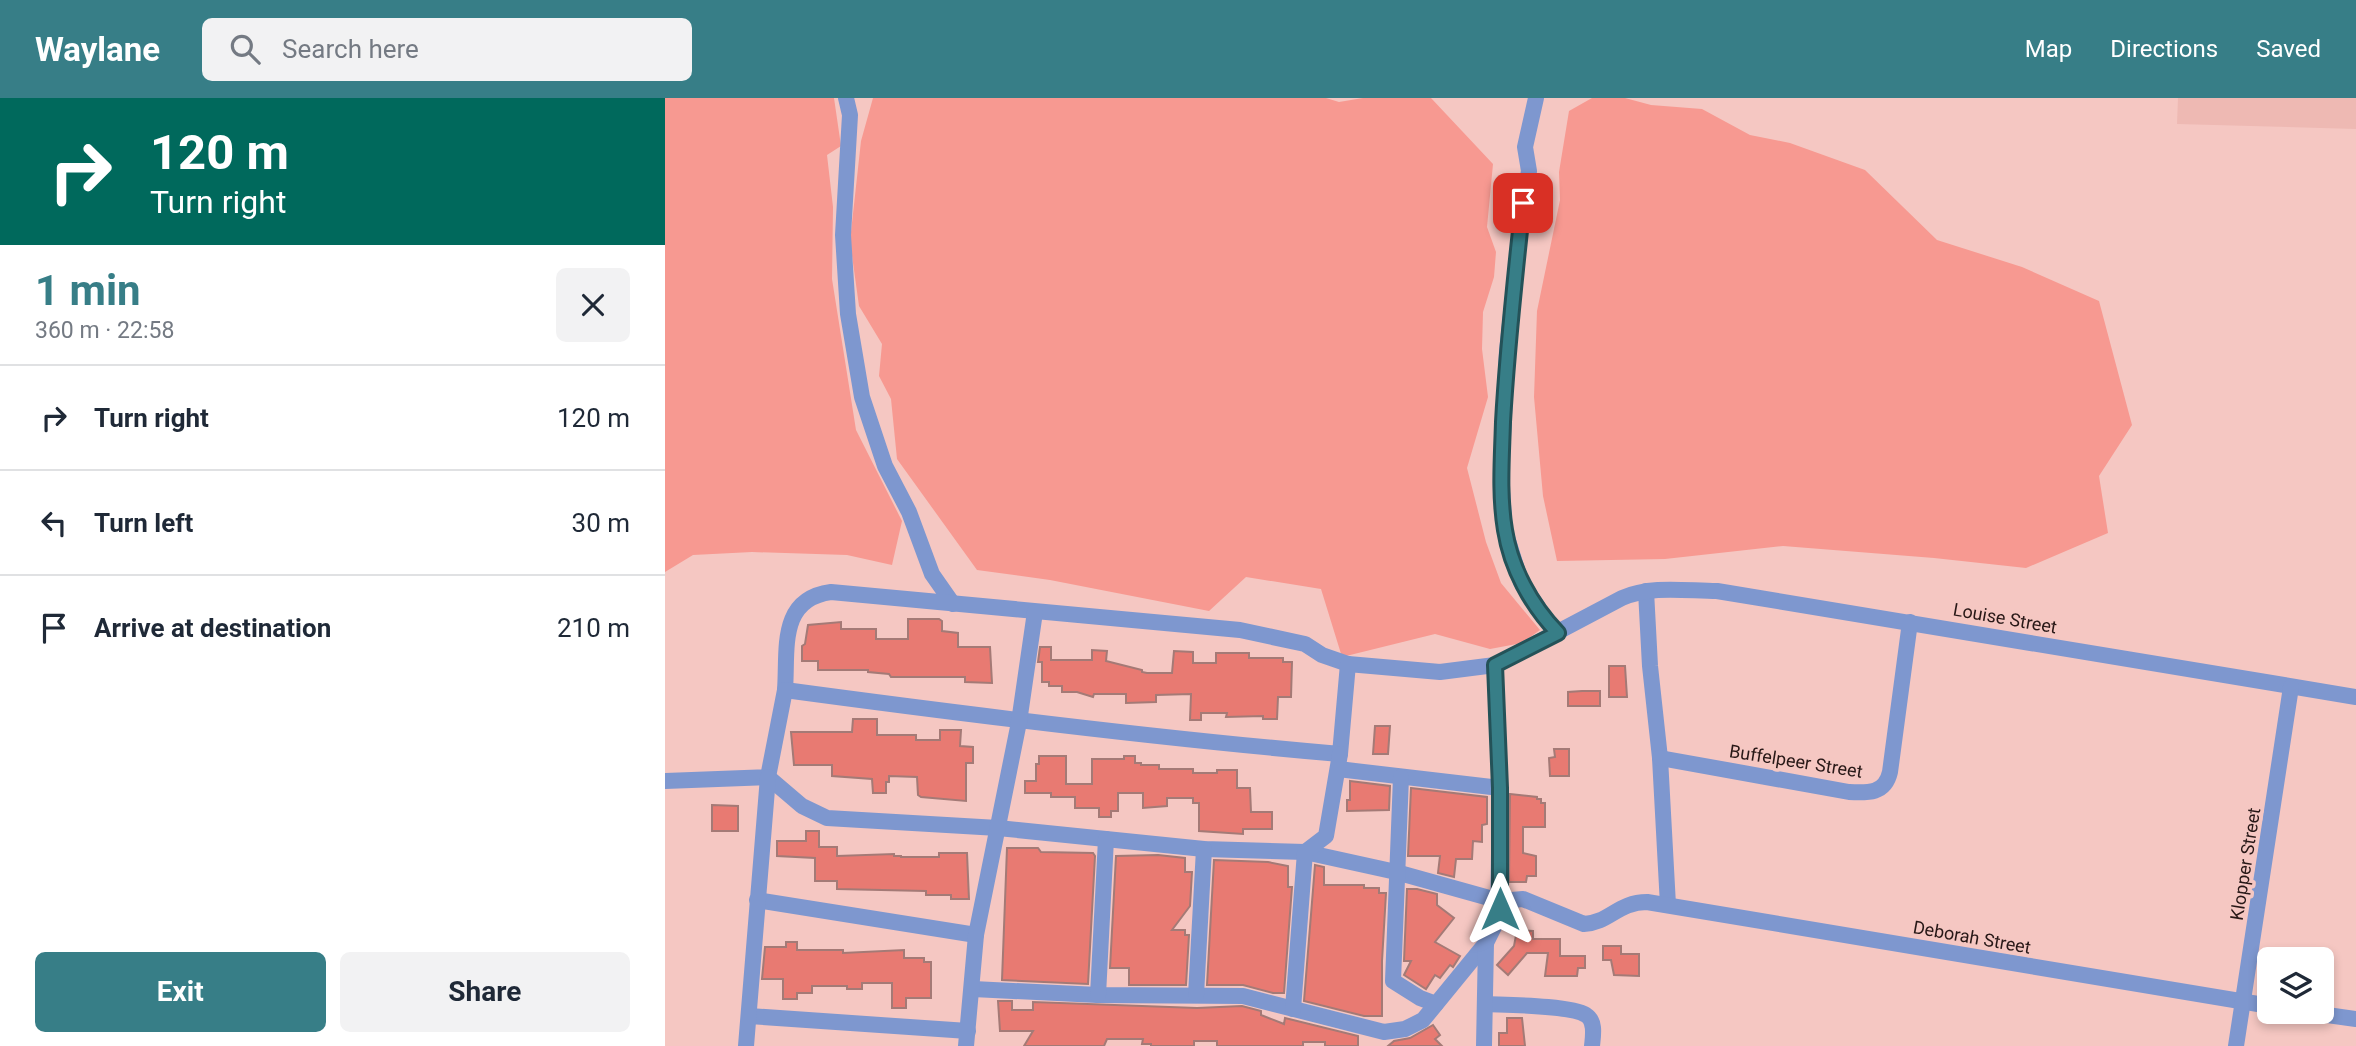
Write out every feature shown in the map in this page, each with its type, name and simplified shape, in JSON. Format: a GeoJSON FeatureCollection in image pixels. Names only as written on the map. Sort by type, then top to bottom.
{"type":"FeatureCollection","features":[{"type":"Feature","properties":{"kind":"street"},"geometry":{"type":"LineString","coordinates":[[846,98],[850,115],[843,235],[848,314],[862,397],[885,466],[909,512],[932,574],[953,604]]}},
{"type":"Feature","properties":{"kind":"street"},"geometry":{"type":"LineString","coordinates":[[1536,98],[1525,147],[1529,171],[1507,351],[1501,478],[1505,530],[1521,582],[1558,633]]}},
{"type":"Feature","properties":{"kind":"street"},"geometry":{"type":"LineString","coordinates":[[1646,591],[1650,666],[1660,758],[1668,905]]}},
{"type":"Feature","properties":{"kind":"street","name":"Louise Street"},"geometry":{"type":"LineString","coordinates":[[746,1046],[768,778],[785,690],[790,621],[796,609],[818,594],[844,593],[1240,629],[1305,644],[1322,656],[1348,664],[1440,672],[1495,665],[1622,598],[1646,591],[1717,591],[2356,697]]}},
{"type":"Feature","properties":{"kind":"street"},"geometry":{"type":"LineString","coordinates":[[749,1016],[967,1039],[976,935],[1019,722],[1035,612]]}},
{"type":"Feature","properties":{"kind":"street","name":"Buffelpeer Street"},"geometry":{"type":"LineString","coordinates":[[1660,758],[1849,792],[1881,789],[1890,772],[1910,622]]}},
{"type":"Feature","properties":{"kind":"street"},"geometry":{"type":"LineString","coordinates":[[1293,1009],[1305,852],[1326,836],[1339,762],[1348,664]]}},
{"type":"Feature","properties":{"kind":"street"},"geometry":{"type":"LineString","coordinates":[[973,989],[1098,995],[1243,996],[1384,1032],[1405,1029],[1423,1020],[1486,943],[1499,919],[1500,788],[1495,665]]}},
{"type":"Feature","properties":{"kind":"street","name":"Klopper Street"},"geometry":{"type":"LineString","coordinates":[[2236,1046],[2291,687]]}},
{"type":"Feature","properties":{"kind":"street"},"geometry":{"type":"LineString","coordinates":[[785,690],[1019,722],[1188,741],[1339,762],[1401,778],[1500,788]]}},
{"type":"Feature","properties":{"kind":"street"},"geometry":{"type":"LineString","coordinates":[[665,781],[768,778]]}},
{"type":"Feature","properties":{"kind":"street","name":"Deborah Street"},"geometry":{"type":"LineString","coordinates":[[768,778],[801,806],[827,818],[998,828],[1204,849],[1305,852],[1397,872],[1500,901],[1523,899],[1584,924],[1594,924],[1628,904],[1647,902],[2257,1004]]}},
{"type":"Feature","properties":{"kind":"street"},"geometry":{"type":"LineString","coordinates":[[1401,778],[1393,981],[1420,999],[1436,1004]]}},
{"type":"Feature","properties":{"kind":"street"},"geometry":{"type":"LineString","coordinates":[[1098,995],[1106,839]]}},
{"type":"Feature","properties":{"kind":"street"},"geometry":{"type":"LineString","coordinates":[[1196,995],[1204,849]]}},
{"type":"Feature","properties":{"kind":"street"},"geometry":{"type":"LineString","coordinates":[[757,900],[976,935]]}},
{"type":"Feature","properties":{"kind":"street"},"geometry":{"type":"LineString","coordinates":[[1484,1046],[1486,943]]}},
{"type":"Feature","properties":{"kind":"street"},"geometry":{"type":"LineString","coordinates":[[1485,1003],[1568,1010],[1586,1015],[1592,1023],[1592,1046]]}},
{"type":"Feature","properties":{"kind":"street"},"geometry":{"type":"LineString","coordinates":[[2334,1016],[2356,1019]]}},
{"type":"Feature","properties":{"kind":"shaded area"},"geometry":{"type":"Polygon","coordinates":[[[665,98],[834,98],[841,146],[827,155],[833,207],[832,279],[856,430],[902,521],[892,565],[847,555],[752,552],[693,555],[665,572],[665,98]]]}},
{"type":"Feature","properties":{"kind":"shaded area"},"geometry":{"type":"Polygon","coordinates":[[[873,98],[1326,98],[1339,102],[1363,98],[1431,98],[1493,164],[1487,227],[1496,252],[1494,277],[1483,312],[1482,349],[1488,397],[1467,468],[1486,542],[1501,583],[1540,630],[1522,643],[1490,649],[1435,634],[1342,657],[1321,589],[1246,577],[1209,611],[1050,580],[977,570],[897,459],[891,399],[879,376],[882,344],[859,306],[850,241],[861,141],[873,98]]]}},
{"type":"Feature","properties":{"kind":"shaded area"},"geometry":{"type":"Polygon","coordinates":[[[1592,98],[1625,98],[1651,105],[1702,109],[1750,135],[1790,143],[1865,170],[1937,240],[2022,267],[2099,301],[2132,425],[2099,476],[2108,533],[2026,568],[1783,546],[1665,559],[1557,561],[1543,496],[1534,397],[1537,311],[1560,200],[1559,172],[1569,111],[1592,98]]]}},
{"type":"Feature","properties":{"kind":"shaded area"},"geometry":{"type":"Polygon","coordinates":[[[2178,98],[2356,98],[2356,129],[2177,124],[2178,98]]]}},
{"type":"Feature","properties":{"kind":"building"},"geometry":{"type":"Polygon","coordinates":[[[908,619],[939,619],[942,621],[942,631],[958,633],[958,647],[990,647],[992,683],[965,682],[965,677],[891,677],[889,674],[868,670],[818,670],[818,661],[802,661],[802,646],[805,644],[808,625],[841,622],[841,629],[876,629],[876,639],[908,639],[908,619]]]}},
{"type":"Feature","properties":{"kind":"building"},"geometry":{"type":"Polygon","coordinates":[[[1040,647],[1051,647],[1051,660],[1092,660],[1092,650],[1107,651],[1106,661],[1147,673],[1172,673],[1174,651],[1193,652],[1193,663],[1216,663],[1216,653],[1249,653],[1249,658],[1283,658],[1283,662],[1292,662],[1291,697],[1278,697],[1277,719],[1201,713],[1201,720],[1190,720],[1191,694],[1156,695],[1156,702],[1126,703],[1126,694],[1094,694],[1093,697],[1077,692],[1062,692],[1062,686],[1049,686],[1049,682],[1042,682],[1042,662],[1038,662],[1040,647]]]}},
{"type":"Feature","properties":{"kind":"building"},"geometry":{"type":"Polygon","coordinates":[[[1609,666],[1625,666],[1627,697],[1609,697],[1609,666]]]}},
{"type":"Feature","properties":{"kind":"building"},"geometry":{"type":"Polygon","coordinates":[[[1600,691],[1600,706],[1568,706],[1568,692],[1600,691]]]}},
{"type":"Feature","properties":{"kind":"building"},"geometry":{"type":"Polygon","coordinates":[[[853,719],[877,719],[877,735],[916,735],[916,740],[940,740],[940,730],[961,730],[960,746],[973,747],[973,763],[966,763],[966,801],[921,797],[918,795],[917,777],[889,776],[886,793],[873,793],[872,779],[832,776],[832,765],[794,765],[791,732],[852,732],[853,719]]]}},
{"type":"Feature","properties":{"kind":"building"},"geometry":{"type":"Polygon","coordinates":[[[1375,726],[1390,726],[1388,754],[1373,754],[1375,726]]]}},
{"type":"Feature","properties":{"kind":"building"},"geometry":{"type":"Polygon","coordinates":[[[1554,749],[1569,749],[1569,776],[1550,776],[1549,758],[1555,757],[1554,749]]]}},
{"type":"Feature","properties":{"kind":"building"},"geometry":{"type":"Polygon","coordinates":[[[1039,756],[1066,756],[1066,784],[1092,784],[1092,759],[1124,759],[1124,756],[1135,756],[1135,763],[1159,765],[1159,769],[1193,769],[1193,773],[1237,770],[1237,788],[1250,788],[1251,812],[1272,812],[1272,829],[1243,829],[1243,834],[1199,831],[1199,803],[1193,803],[1193,798],[1167,798],[1167,806],[1143,808],[1143,793],[1118,793],[1118,811],[1111,811],[1111,817],[1099,817],[1099,808],[1075,808],[1075,797],[1025,793],[1025,781],[1036,781],[1039,756]]]}},
{"type":"Feature","properties":{"kind":"building"},"geometry":{"type":"Polygon","coordinates":[[[1350,781],[1390,786],[1389,810],[1347,811],[1350,781]]]}},
{"type":"Feature","properties":{"kind":"building"},"geometry":{"type":"Polygon","coordinates":[[[1411,788],[1487,797],[1487,824],[1482,825],[1482,842],[1473,841],[1472,859],[1456,859],[1454,877],[1438,873],[1440,856],[1408,856],[1411,788]]]}},
{"type":"Feature","properties":{"kind":"building"},"geometry":{"type":"Polygon","coordinates":[[[1510,794],[1537,797],[1541,799],[1541,803],[1545,803],[1545,827],[1523,827],[1523,853],[1536,856],[1536,876],[1527,876],[1526,882],[1509,882],[1510,794]]]}},
{"type":"Feature","properties":{"kind":"building"},"geometry":{"type":"Polygon","coordinates":[[[712,805],[738,806],[738,831],[712,831],[712,805]]]}},
{"type":"Feature","properties":{"kind":"building"},"geometry":{"type":"Polygon","coordinates":[[[806,831],[819,831],[819,847],[837,847],[837,856],[894,854],[901,857],[939,857],[939,853],[967,853],[969,899],[951,899],[951,895],[926,895],[926,891],[837,889],[837,881],[815,881],[815,858],[777,856],[777,841],[806,841],[806,831]]]}},
{"type":"Feature","properties":{"kind":"building"},"geometry":{"type":"Polygon","coordinates":[[[1007,848],[1093,853],[1095,856],[1088,984],[1002,980],[1007,848]]]}},
{"type":"Feature","properties":{"kind":"building"},"geometry":{"type":"Polygon","coordinates":[[[1158,855],[1185,858],[1185,872],[1192,872],[1190,906],[1172,930],[1185,930],[1185,935],[1189,935],[1186,985],[1129,985],[1129,968],[1110,968],[1116,856],[1158,855]]]}},
{"type":"Feature","properties":{"kind":"building"},"geometry":{"type":"Polygon","coordinates":[[[1214,860],[1268,862],[1288,866],[1288,887],[1292,887],[1284,993],[1273,993],[1243,985],[1207,985],[1214,860]]]}},
{"type":"Feature","properties":{"kind":"building"},"geometry":{"type":"Polygon","coordinates":[[[1315,865],[1324,867],[1324,885],[1364,885],[1364,888],[1379,888],[1379,893],[1386,893],[1382,1016],[1364,1016],[1304,1001],[1315,865]]]}},
{"type":"Feature","properties":{"kind":"building"},"geometry":{"type":"Polygon","coordinates":[[[1407,889],[1437,894],[1437,905],[1454,918],[1435,942],[1460,956],[1453,967],[1450,965],[1440,978],[1435,975],[1426,989],[1404,975],[1411,961],[1404,961],[1407,889]]]}},
{"type":"Feature","properties":{"kind":"building"},"geometry":{"type":"Polygon","coordinates":[[[1517,930],[1533,931],[1533,939],[1560,939],[1560,956],[1585,956],[1585,968],[1578,968],[1577,976],[1545,976],[1548,953],[1527,953],[1508,975],[1497,965],[1514,946],[1517,930]]]}},
{"type":"Feature","properties":{"kind":"building"},"geometry":{"type":"Polygon","coordinates":[[[786,942],[797,942],[797,950],[843,950],[843,953],[904,950],[904,958],[924,958],[924,962],[931,962],[931,998],[906,998],[906,1008],[892,1008],[892,983],[862,983],[862,989],[812,986],[812,993],[797,993],[797,999],[783,999],[783,979],[762,979],[765,947],[786,947],[786,942]]]}},
{"type":"Feature","properties":{"kind":"building"},"geometry":{"type":"Polygon","coordinates":[[[1603,946],[1621,946],[1621,954],[1639,954],[1639,976],[1614,975],[1611,960],[1603,960],[1603,946]]]}},
{"type":"Feature","properties":{"kind":"building"},"geometry":{"type":"Polygon","coordinates":[[[998,1001],[1012,1001],[1012,1010],[1033,1010],[1033,1002],[1197,1008],[1242,1006],[1261,1011],[1261,1015],[1284,1024],[1285,1018],[1358,1036],[1358,1046],[1325,1046],[1325,1042],[1303,1042],[1303,1046],[1217,1046],[1217,1041],[1194,1041],[1194,1046],[1151,1046],[1142,1044],[1143,1039],[1107,1039],[1104,1046],[1024,1046],[1033,1031],[1000,1031],[998,1001]]]}},
{"type":"Feature","properties":{"kind":"building"},"geometry":{"type":"Polygon","coordinates":[[[1507,1018],[1522,1018],[1525,1046],[1499,1046],[1499,1033],[1507,1033],[1507,1018]]]}},
{"type":"Feature","properties":{"kind":"building"},"geometry":{"type":"Polygon","coordinates":[[[1433,1025],[1440,1035],[1435,1039],[1442,1046],[1388,1046],[1394,1041],[1410,1038],[1433,1025]]]}},
{"type":"Feature","properties":{"kind":"route"},"geometry":{"type":"LineString","coordinates":[[1500,909],[1500,788],[1495,665],[1558,633],[1521,582],[1505,530],[1501,478],[1507,351],[1523,203]]}}]}
